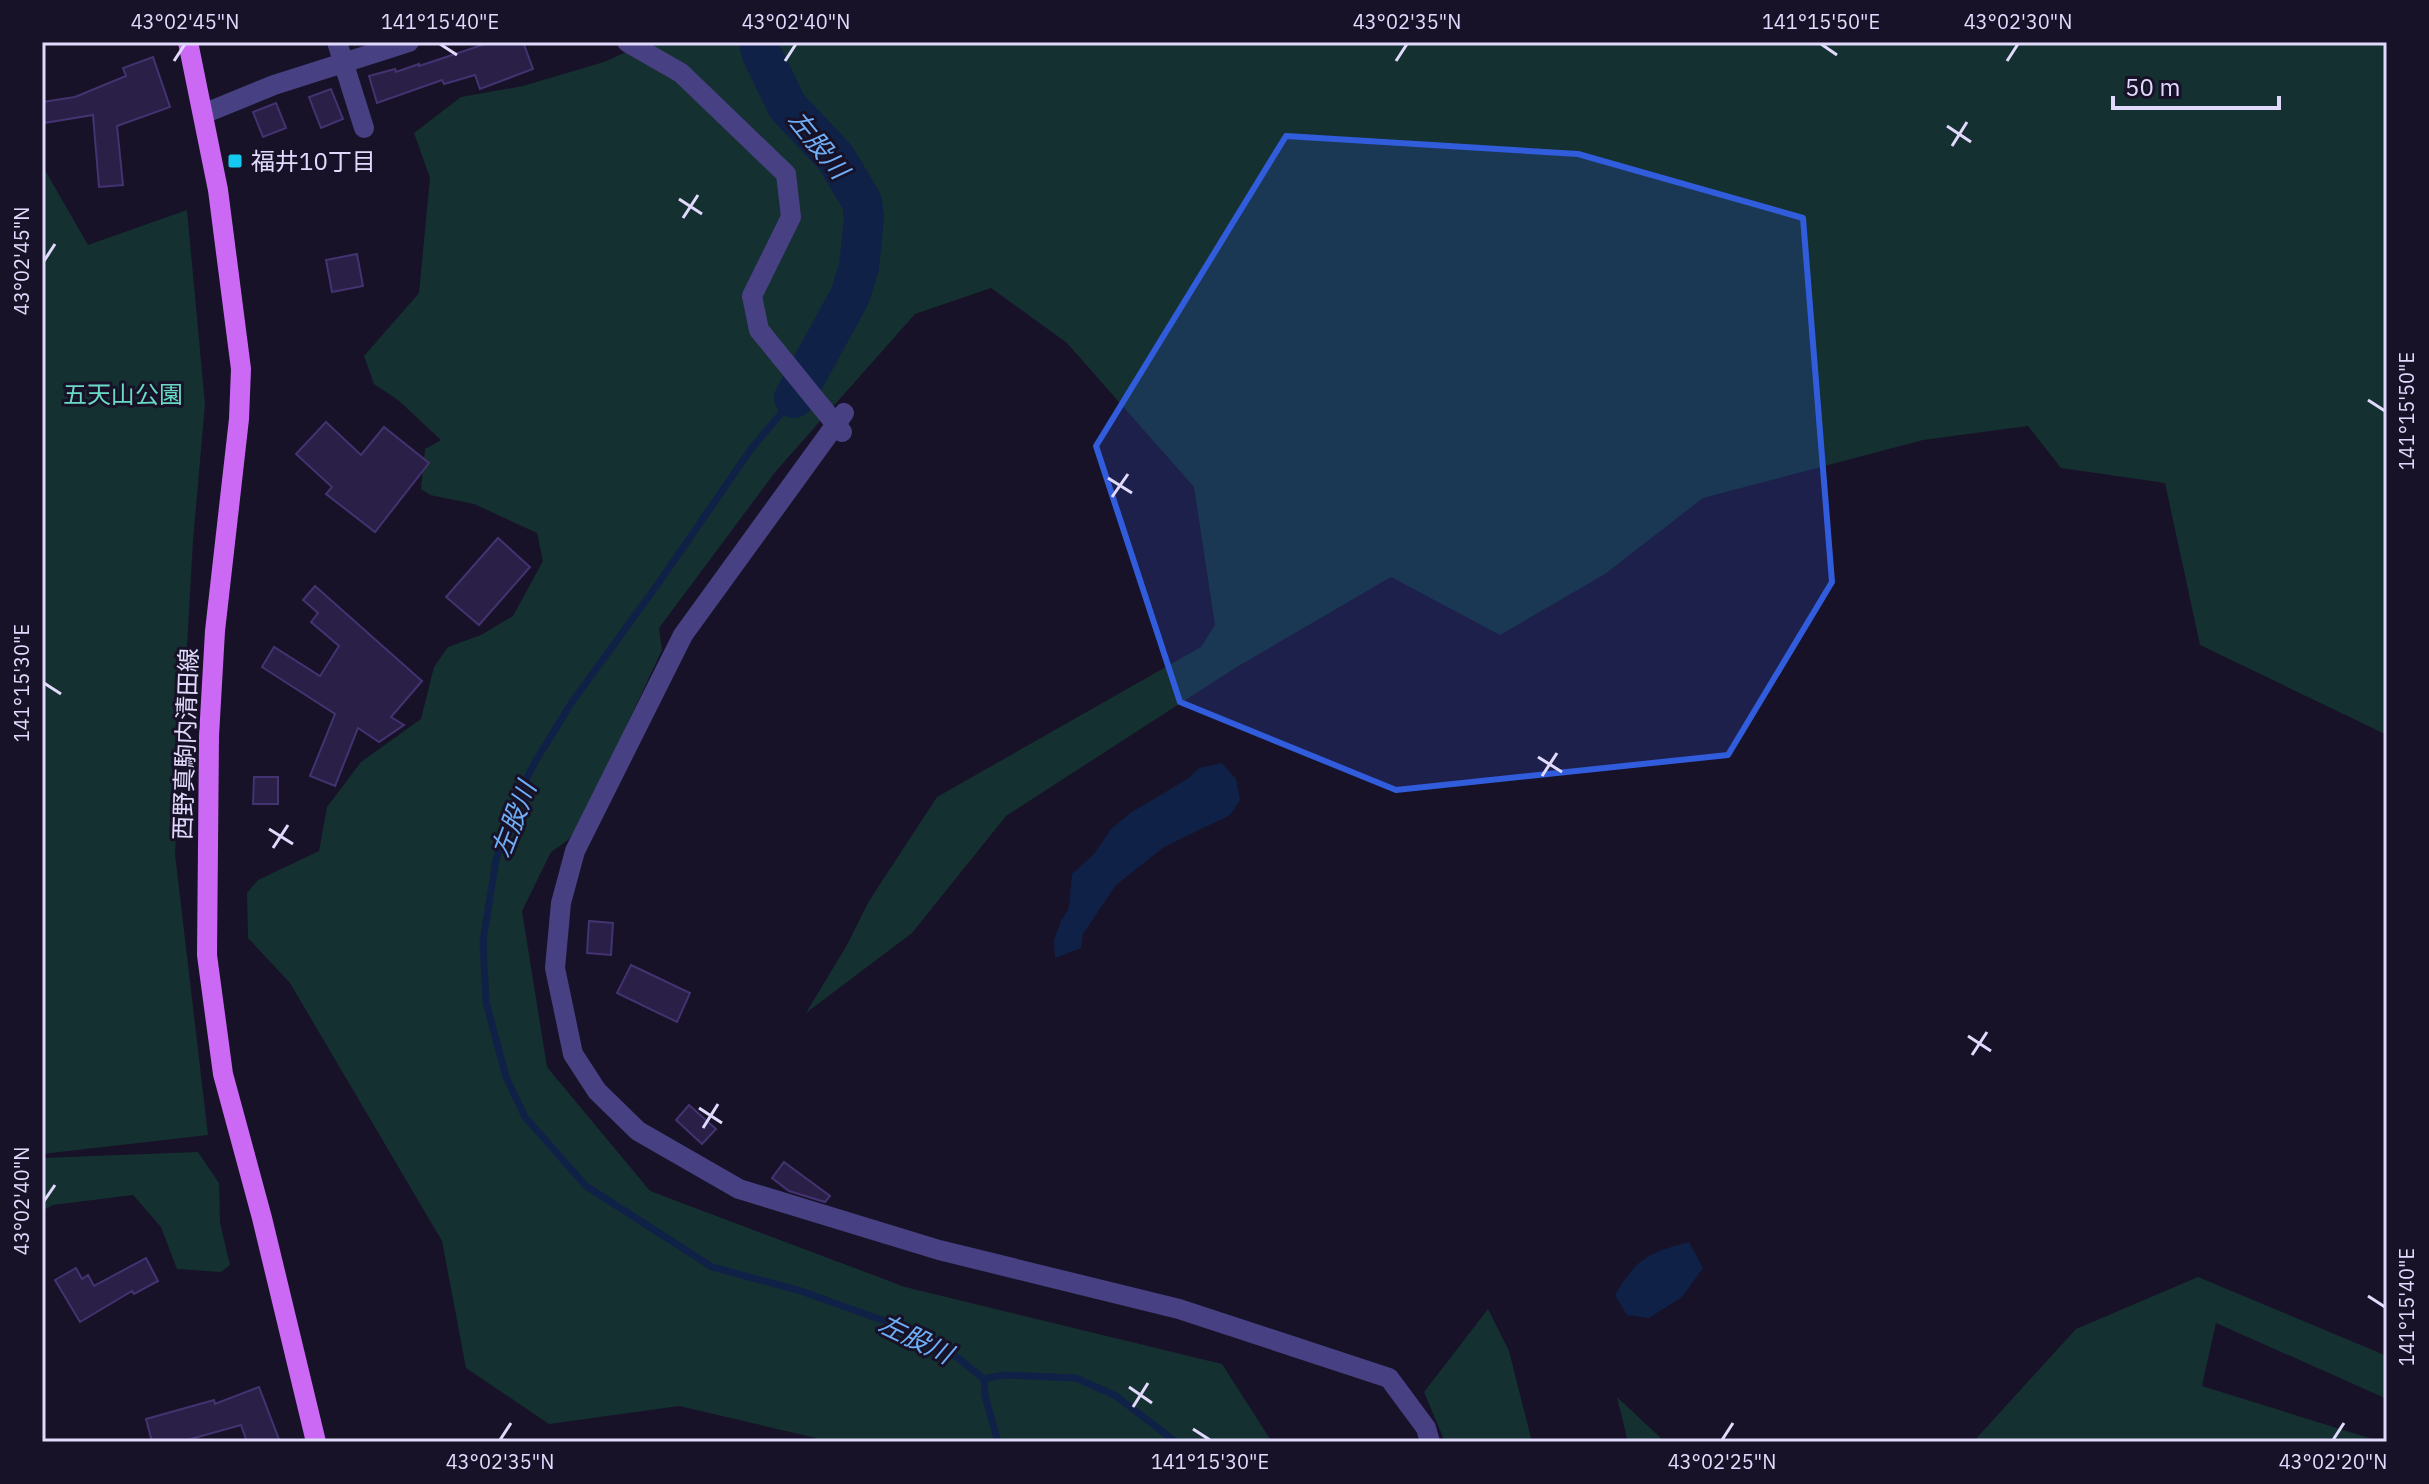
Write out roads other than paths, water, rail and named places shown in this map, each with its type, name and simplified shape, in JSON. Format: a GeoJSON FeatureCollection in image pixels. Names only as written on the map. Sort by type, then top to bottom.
{"type":"FeatureCollection","features":[{"type":"Feature","properties":{"kind":"main road","name":"西野真駒内清田線"},"geometry":{"type":"LineString","coordinates":[[188,42],[218,190],[241,369],[239,419],[215,631],[209,721],[207,955],[223,1074],[262,1218],[316,1442]]}},
{"type":"Feature","properties":{"kind":"street"},"geometry":{"type":"LineString","coordinates":[[337,42],[364,128]]}},
{"type":"Feature","properties":{"kind":"street"},"geometry":{"type":"LineString","coordinates":[[203,114],[274,85],[409,42]]}},
{"type":"Feature","properties":{"kind":"street"},"geometry":{"type":"LineString","coordinates":[[627,42],[681,73],[786,174],[791,217],[752,296],[759,330],[843,423],[683,635],[575,851],[561,903],[555,968],[573,1054],[597,1091],[638,1131],[739,1189],[939,1250],[1179,1309],[1389,1378],[1426,1428],[1430,1442]]}},
{"type":"Feature","properties":{"kind":"water"},"geometry":{"type":"Polygon","coordinates":[[[1222,763],[1236,779],[1240,800],[1230,815],[1164,847],[1116,885],[1083,934],[1081,948],[1055,958],[1054,940],[1069,908],[1072,874],[1094,854],[1111,829],[1129,814],[1189,778],[1199,768],[1222,763]]]}},
{"type":"Feature","properties":{"kind":"water"},"geometry":{"type":"Polygon","coordinates":[[[1689,1242],[1703,1268],[1682,1297],[1649,1318],[1627,1315],[1615,1295],[1630,1273],[1653,1254],[1689,1242]]]}},
{"type":"Feature","properties":{"kind":"waterway","name":"左股川"},"geometry":{"type":"LineString","coordinates":[[759,42],[787,106],[836,158],[862,202],[864,218],[859,267],[850,296],[794,398]]}},
{"type":"Feature","properties":{"kind":"waterway","name":"左股川"},"geometry":{"type":"LineString","coordinates":[[794,398],[751,449],[572,702],[535,762],[518,796],[496,860],[483,941],[486,1002],[506,1077],[525,1117],[586,1186],[712,1267],[801,1291],[893,1324],[958,1358],[984,1379],[985,1396],[998,1442]]}},
{"type":"Feature","properties":{"kind":"waterway"},"geometry":{"type":"LineString","coordinates":[[984,1379],[1004,1375],[1076,1378],[1116,1396],[1176,1442]]}},
{"type":"Feature","properties":{"kind":"place","name":"福井10丁目"},"geometry":{"type":"Point","coordinates":[235,161]}},
{"type":"Feature","properties":{"kind":"park label","name":"五天山公園"},"geometry":{"type":"Point","coordinates":[123,394]}}]}
